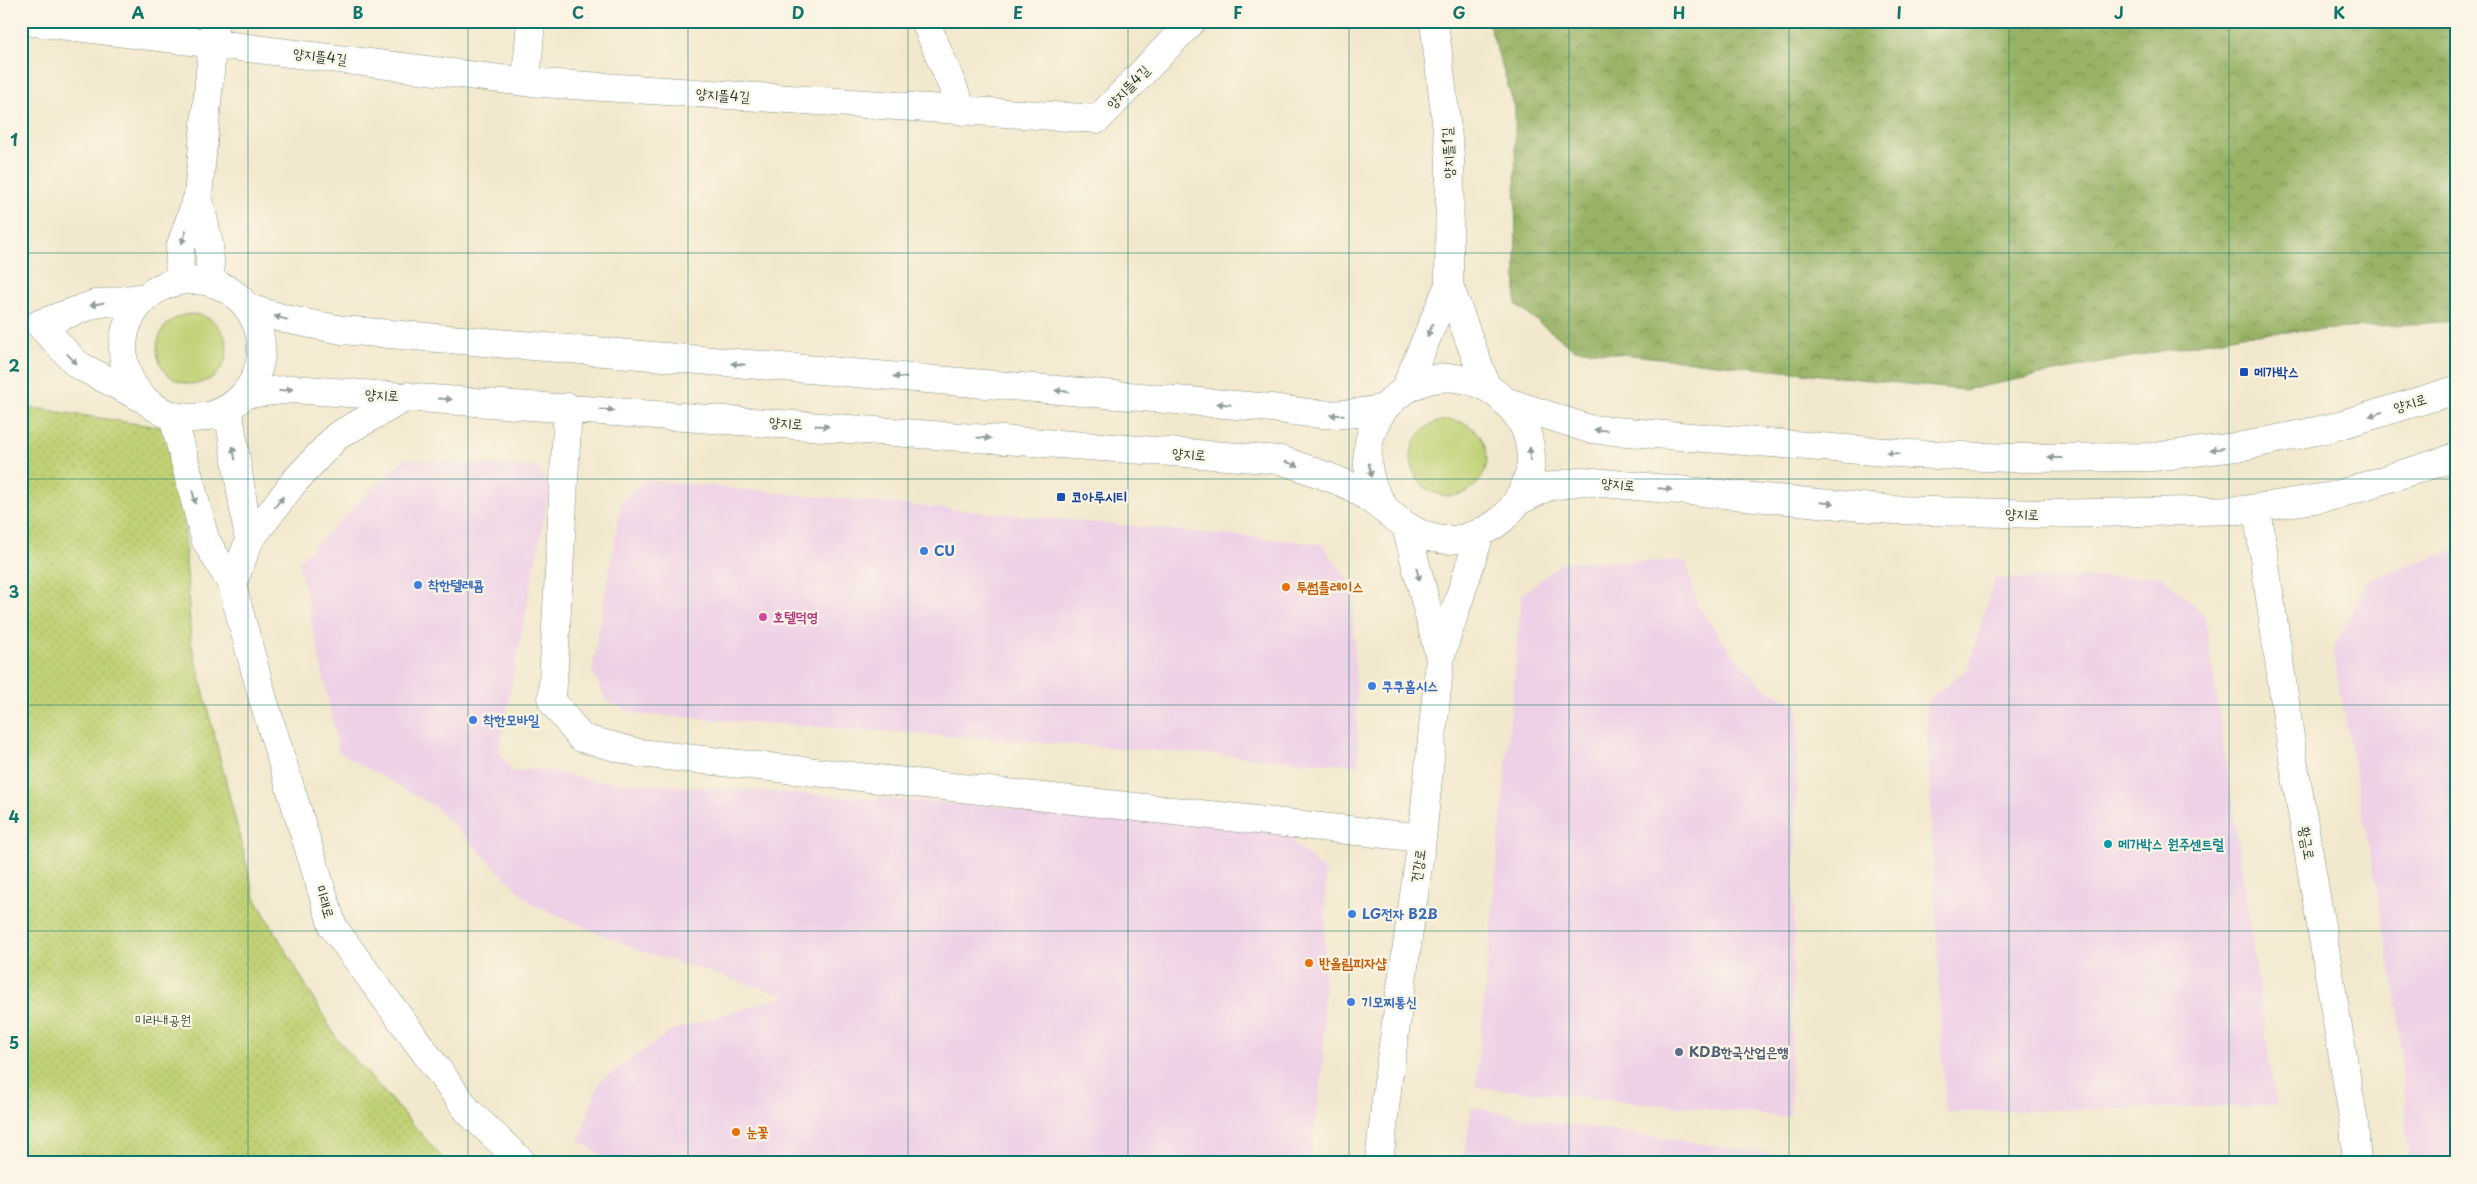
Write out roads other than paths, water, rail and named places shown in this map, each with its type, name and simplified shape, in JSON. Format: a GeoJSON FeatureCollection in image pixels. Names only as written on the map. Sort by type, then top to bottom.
{"type":"FeatureCollection","features":[{"type":"Feature","properties":{"kind":"street","name":"양지뜰4길"},"geometry":{"type":"LineString","coordinates":[[27,21],[214,32],[526,82],[1098,119],[1192,21]]}},
{"type":"Feature","properties":{"kind":"street"},"geometry":{"type":"LineString","coordinates":[[526,82],[531,21]]}},
{"type":"Feature","properties":{"kind":"street"},"geometry":{"type":"LineString","coordinates":[[925,21],[963,111]]}},
{"type":"Feature","properties":{"kind":"street","name":"양지뜰1길"},"geometry":{"type":"LineString","coordinates":[[1434,21],[1450,155],[1449,285]]}},
{"type":"Feature","properties":{"kind":"street"},"geometry":{"type":"LineString","coordinates":[[179,281],[180,248],[198,196],[214,32]]}},
{"type":"Feature","properties":{"kind":"street"},"geometry":{"type":"LineString","coordinates":[[198,196],[209,244],[210,283]]}},
{"type":"Feature","properties":{"kind":"street"},"geometry":{"type":"LineString","coordinates":[[30,322],[78,365],[145,400],[158,410],[173,416],[192,419],[211,416],[237,402],[257,374],[261,352],[258,329],[248,308],[232,292],[210,283],[195,280],[179,281],[161,287],[146,297],[131,316],[124,337],[124,360],[131,382],[145,400]]}},
{"type":"Feature","properties":{"kind":"street"},"geometry":{"type":"LineString","coordinates":[[1449,285],[1486,385]]}},
{"type":"Feature","properties":{"kind":"street"},"geometry":{"type":"LineString","coordinates":[[1406,389],[1449,285]]}},
{"type":"Feature","properties":{"kind":"street"},"geometry":{"type":"LineString","coordinates":[[30,322],[95,304],[146,297]]}},
{"type":"Feature","properties":{"kind":"street"},"geometry":{"type":"LineString","coordinates":[[248,308],[293,321],[342,330],[1252,407],[1322,416],[1354,415],[1385,408]]}},
{"type":"Feature","properties":{"kind":"street"},"geometry":{"type":"LineString","coordinates":[[1396,519],[1429,538],[1455,540],[1480,534],[1502,520],[1519,501],[1529,476],[1531,450],[1524,425],[1508,402],[1486,385],[1459,378],[1432,378],[1406,389],[1385,408],[1372,432],[1368,460],[1373,488],[1396,519],[1440,658]]}},
{"type":"Feature","properties":{"kind":"street","name":"양지로"},"geometry":{"type":"LineString","coordinates":[[237,402],[293,389],[568,407],[1280,460],[1317,472],[1349,486],[1396,519]]}},
{"type":"Feature","properties":{"kind":"street","name":"양지로"},"geometry":{"type":"LineString","coordinates":[[1508,402],[1589,429],[1911,454],[2010,458],[2153,457],[2244,446],[2330,428],[2456,390]]}},
{"type":"Feature","properties":{"kind":"street"},"geometry":{"type":"LineString","coordinates":[[232,585],[249,540],[294,482],[337,436],[408,396]]}},
{"type":"Feature","properties":{"kind":"street"},"geometry":{"type":"LineString","coordinates":[[237,402],[249,540]]}},
{"type":"Feature","properties":{"kind":"street"},"geometry":{"type":"LineString","coordinates":[[568,407],[552,701],[581,738],[639,753],[1422,838]]}},
{"type":"Feature","properties":{"kind":"street","name":"미래로"},"geometry":{"type":"LineString","coordinates":[[173,416],[205,538],[232,585],[263,699],[333,927],[468,1111],[523,1163]]}},
{"type":"Feature","properties":{"kind":"street","name":"양지로"},"geometry":{"type":"LineString","coordinates":[[1519,501],[1547,487],[1582,481],[1894,510],[2043,514],[2243,510],[2333,496],[2456,457]]}},
{"type":"Feature","properties":{"kind":"street"},"geometry":{"type":"LineString","coordinates":[[2043,514],[2085,530],[2213,528],[2333,514],[2456,474]]}},
{"type":"Feature","properties":{"kind":"street","name":"황금로"},"geometry":{"type":"LineString","coordinates":[[2259,522],[2294,765],[2354,1123],[2357,1163]]}},
{"type":"Feature","properties":{"kind":"street"},"geometry":{"type":"LineString","coordinates":[[1440,658],[1480,534]]}},
{"type":"Feature","properties":{"kind":"street","name":"건강로"},"geometry":{"type":"LineString","coordinates":[[1379,1163],[1388,1081],[1422,838],[1440,658]]}},
{"type":"Feature","properties":{"kind":"place","name":"메가박스"},"geometry":{"type":"Point","coordinates":[2244,372]}},
{"type":"Feature","properties":{"kind":"place","name":"코아루시티"},"geometry":{"type":"Point","coordinates":[1061,497]}},
{"type":"Feature","properties":{"kind":"place","name":"CU"},"geometry":{"type":"Point","coordinates":[924,551]}},
{"type":"Feature","properties":{"kind":"place","name":"착한텔레콤"},"geometry":{"type":"Point","coordinates":[418,585]}},
{"type":"Feature","properties":{"kind":"place","name":"투썸플레이스"},"geometry":{"type":"Point","coordinates":[1286,587]}},
{"type":"Feature","properties":{"kind":"place","name":"호텔덕영"},"geometry":{"type":"Point","coordinates":[763,617]}},
{"type":"Feature","properties":{"kind":"place","name":"쿠쿠홈시스"},"geometry":{"type":"Point","coordinates":[1372,686]}},
{"type":"Feature","properties":{"kind":"place","name":"착한모바일"},"geometry":{"type":"Point","coordinates":[473,720]}},
{"type":"Feature","properties":{"kind":"place","name":"메가박스 원주센트럴"},"geometry":{"type":"Point","coordinates":[2108,844]}},
{"type":"Feature","properties":{"kind":"place","name":"LG전자 B2B"},"geometry":{"type":"Point","coordinates":[1352,914]}},
{"type":"Feature","properties":{"kind":"place","name":"반올림피자샵"},"geometry":{"type":"Point","coordinates":[1309,963]}},
{"type":"Feature","properties":{"kind":"place","name":"기모찌통신"},"geometry":{"type":"Point","coordinates":[1351,1002]}},
{"type":"Feature","properties":{"kind":"place","name":"KDB한국산업은행"},"geometry":{"type":"Point","coordinates":[1679,1052]}},
{"type":"Feature","properties":{"kind":"place","name":"눈꽃"},"geometry":{"type":"Point","coordinates":[736,1132]}},
{"type":"Feature","properties":{"kind":"park label","name":"미라내공원"},"geometry":{"type":"Point","coordinates":[163,1020]}}]}
